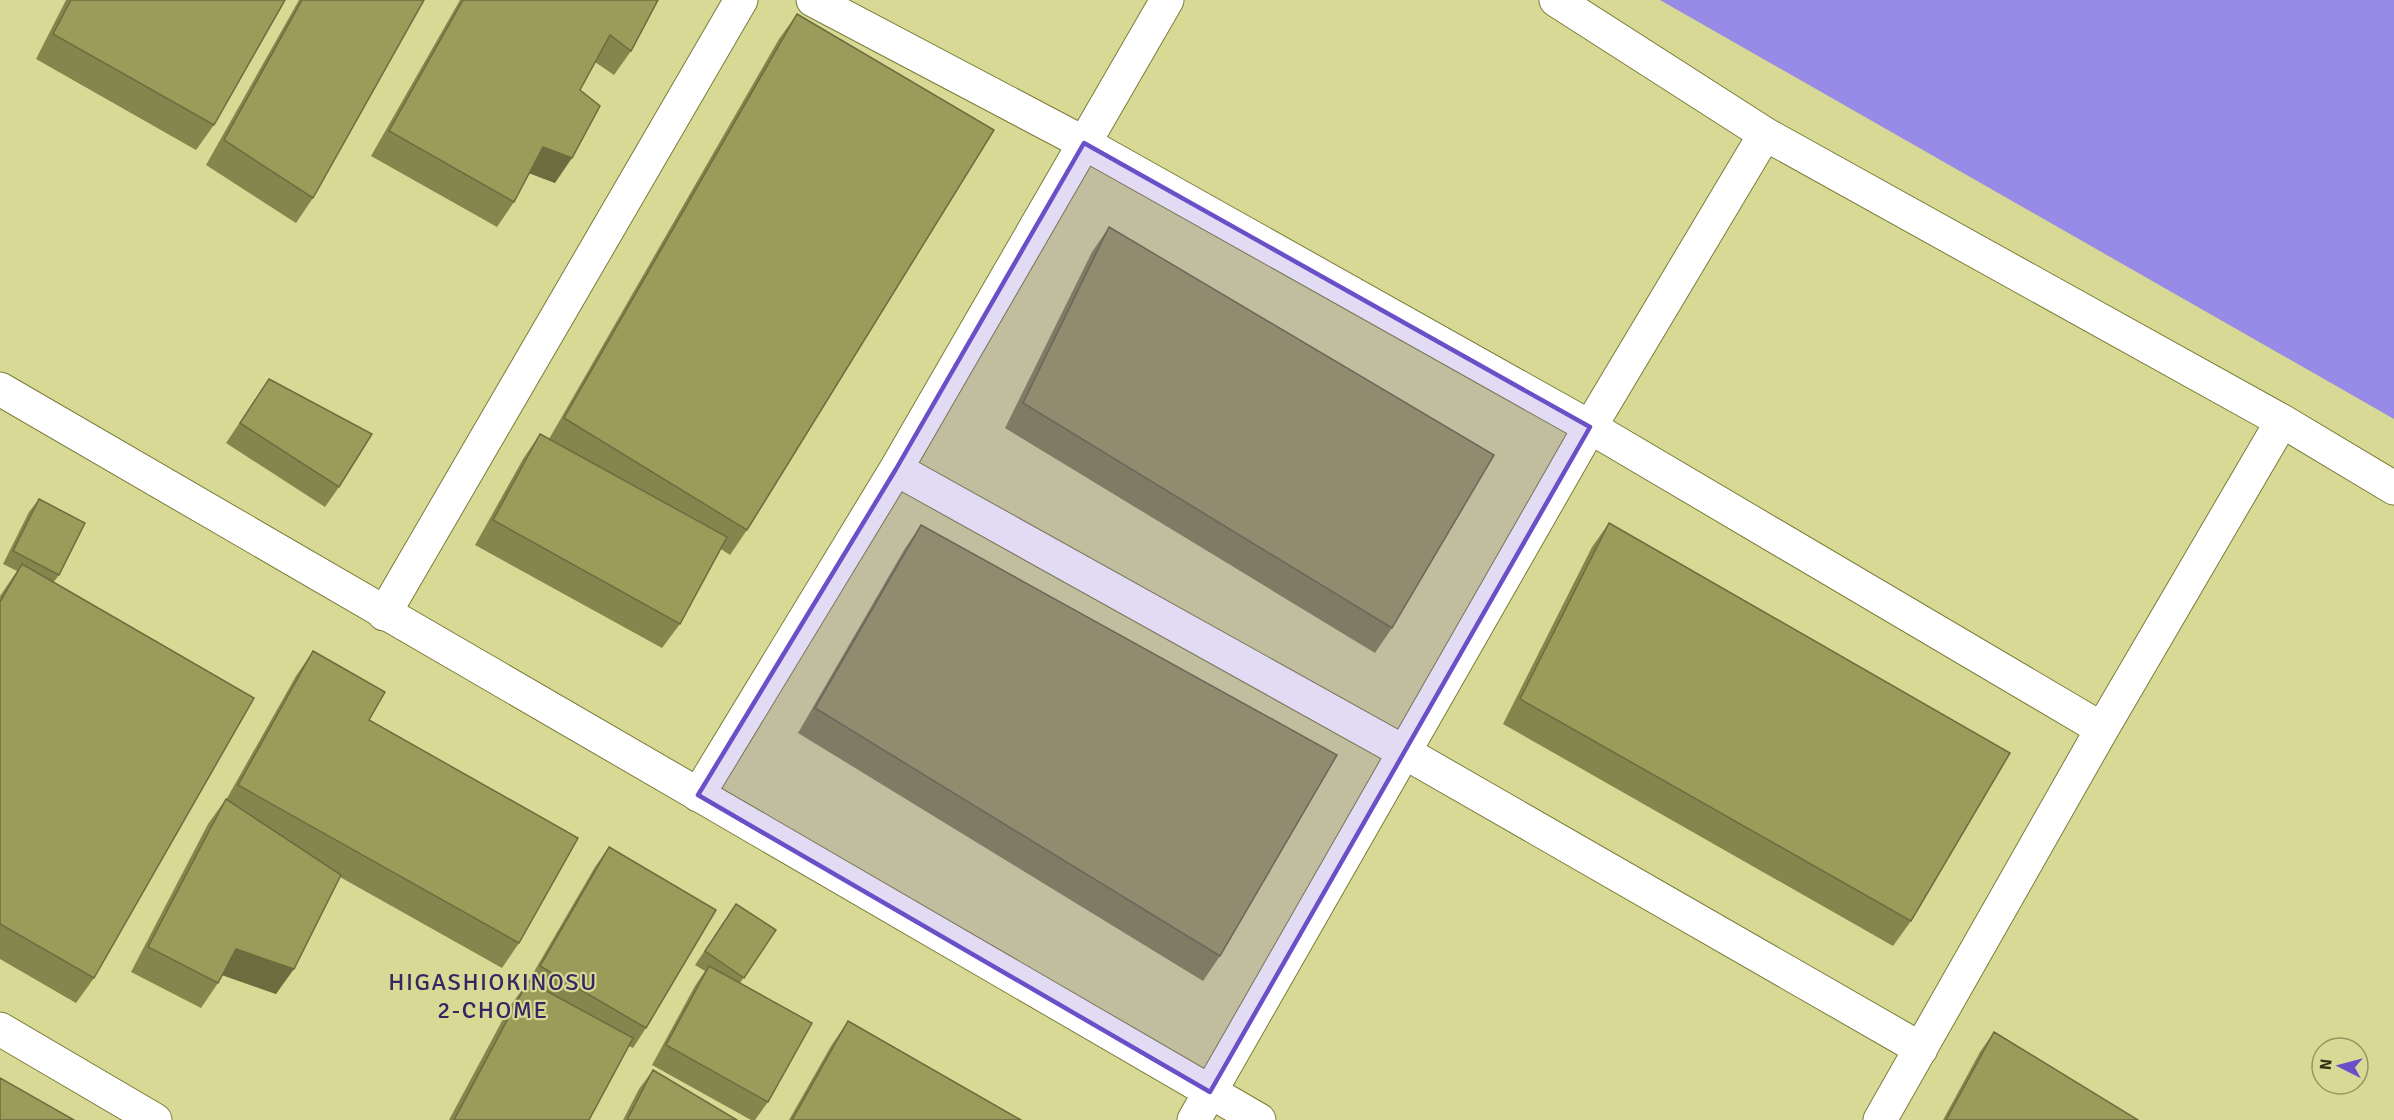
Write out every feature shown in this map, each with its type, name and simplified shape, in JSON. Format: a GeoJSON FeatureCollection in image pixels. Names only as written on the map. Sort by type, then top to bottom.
{"type":"FeatureCollection","features":[{"type":"Feature","properties":{"kind":"street"},"geometry":{"type":"LineString","coordinates":[[384,614],[741,0]]}},
{"type":"Feature","properties":{"kind":"street"},"geometry":{"type":"LineString","coordinates":[[813,0],[1084,143],[1590,427],[2102,729]]}},
{"type":"Feature","properties":{"kind":"street"},"geometry":{"type":"LineString","coordinates":[[698,795],[896,469],[1167,0]]}},
{"type":"Feature","properties":{"kind":"street"},"geometry":{"type":"LineString","coordinates":[[1557,0],[1765,134],[2282,421],[2394,488]]}},
{"type":"Feature","properties":{"kind":"street"},"geometry":{"type":"LineString","coordinates":[[1194,1120],[1590,427],[1765,134]]}},
{"type":"Feature","properties":{"kind":"street"},"geometry":{"type":"LineString","coordinates":[[0,389],[1259,1120]]}},
{"type":"Feature","properties":{"kind":"street"},"geometry":{"type":"LineString","coordinates":[[1880,1120],[2102,729],[2282,421]]}},
{"type":"Feature","properties":{"kind":"street"},"geometry":{"type":"LineString","coordinates":[[896,469],[1404,752],[1921,1049]]}},
{"type":"Feature","properties":{"kind":"street"},"geometry":{"type":"LineString","coordinates":[[0,1029],[154,1120]]}},
{"type":"Feature","properties":{"kind":"highlighted area"},"geometry":{"type":"Polygon","coordinates":[[[1084,143],[1590,427],[1210,1092],[698,795],[896,469],[1084,143]]]}},
{"type":"Feature","properties":{"kind":"shaded area"},"geometry":{"type":"Polygon","coordinates":[[[1660,0],[2394,0],[2394,419],[1660,0]]]}},
{"type":"Feature","properties":{"kind":"building"},"geometry":{"type":"Polygon","coordinates":[[[71,0],[285,0],[214,125],[53,34],[71,0]]]}},
{"type":"Feature","properties":{"kind":"building"},"geometry":{"type":"Polygon","coordinates":[[[302,0],[424,0],[313,198],[224,140],[302,0]]]}},
{"type":"Feature","properties":{"kind":"building"},"geometry":{"type":"Polygon","coordinates":[[[463,0],[658,0],[631,51],[610,35],[580,90],[600,106],[572,158],[543,147],[514,202],[389,131],[463,0]]]}},
{"type":"Feature","properties":{"kind":"building"},"geometry":{"type":"Polygon","coordinates":[[[797,14],[994,130],[747,530],[564,418],[797,14]]]}},
{"type":"Feature","properties":{"kind":"building"},"geometry":{"type":"Polygon","coordinates":[[[1109,227],[1494,455],[1392,628],[1023,403],[1109,227]]]}},
{"type":"Feature","properties":{"kind":"building"},"geometry":{"type":"Polygon","coordinates":[[[269,379],[372,434],[339,487],[240,423],[269,379]]]}},
{"type":"Feature","properties":{"kind":"building"},"geometry":{"type":"Polygon","coordinates":[[[540,434],[727,537],[680,624],[493,520],[540,434]]]}},
{"type":"Feature","properties":{"kind":"building"},"geometry":{"type":"Polygon","coordinates":[[[39,499],[85,523],[59,575],[13,551],[39,499]]]}},
{"type":"Feature","properties":{"kind":"building"},"geometry":{"type":"Polygon","coordinates":[[[1609,523],[2010,753],[1911,921],[1520,699],[1609,523]]]}},
{"type":"Feature","properties":{"kind":"building"},"geometry":{"type":"Polygon","coordinates":[[[921,525],[1337,755],[1220,956],[815,708],[921,525]]]}},
{"type":"Feature","properties":{"kind":"building"},"geometry":{"type":"Polygon","coordinates":[[[22,564],[254,698],[94,978],[0,924],[0,602],[22,564]]]}},
{"type":"Feature","properties":{"kind":"building"},"geometry":{"type":"Polygon","coordinates":[[[313,651],[385,692],[369,720],[578,838],[519,943],[238,785],[313,651]]]}},
{"type":"Feature","properties":{"kind":"building"},"geometry":{"type":"Polygon","coordinates":[[[226,799],[341,875],[294,969],[236,949],[218,983],[148,947],[226,799]]]}},
{"type":"Feature","properties":{"kind":"building"},"geometry":{"type":"Polygon","coordinates":[[[609,847],[716,910],[646,1028],[540,966],[609,847]]]}},
{"type":"Feature","properties":{"kind":"building"},"geometry":{"type":"Polygon","coordinates":[[[736,904],[776,930],[744,978],[705,951],[736,904]]]}},
{"type":"Feature","properties":{"kind":"building"},"geometry":{"type":"Polygon","coordinates":[[[709,966],[812,1023],[768,1102],[666,1045],[709,966]]]}},
{"type":"Feature","properties":{"kind":"building"},"geometry":{"type":"Polygon","coordinates":[[[528,981],[633,1038],[589,1120],[454,1120],[528,981]]]}},
{"type":"Feature","properties":{"kind":"building"},"geometry":{"type":"Polygon","coordinates":[[[848,1021],[1021,1120],[792,1120],[848,1021]]]}},
{"type":"Feature","properties":{"kind":"building"},"geometry":{"type":"Polygon","coordinates":[[[1994,1032],[2138,1120],[1946,1120],[1994,1032]]]}},
{"type":"Feature","properties":{"kind":"building"},"geometry":{"type":"Polygon","coordinates":[[[653,1070],[737,1120],[627,1120],[653,1070]]]}},
{"type":"Feature","properties":{"kind":"building"},"geometry":{"type":"Polygon","coordinates":[[[0,1078],[74,1120],[0,1120],[0,1078]]]}},
{"type":"Feature","properties":{"kind":"district","name":"HIGASHIOKINOSU 2-CHOME"},"geometry":{"type":"Point","coordinates":[493,996]}}]}
